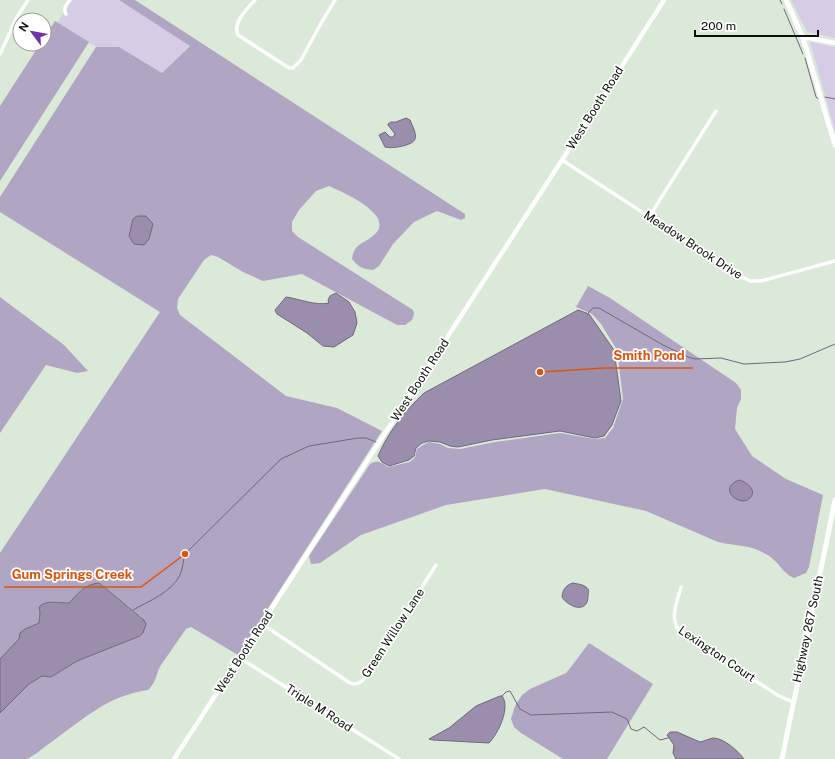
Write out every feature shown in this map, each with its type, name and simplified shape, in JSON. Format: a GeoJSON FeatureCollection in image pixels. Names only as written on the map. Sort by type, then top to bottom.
{"type":"FeatureCollection","features":[{"type":"Feature","properties":{"kind":"main road"},"geometry":{"type":"LineString","coordinates":[[786,0],[803,38],[835,145]]}},
{"type":"Feature","properties":{"kind":"main road","name":"Highway 267 South"},"geometry":{"type":"LineString","coordinates":[[782,759],[835,500]]}},
{"type":"Feature","properties":{"kind":"street"},"geometry":{"type":"LineString","coordinates":[[0,54],[16,18],[28,0]]}},
{"type":"Feature","properties":{"kind":"street"},"geometry":{"type":"LineString","coordinates":[[66,14],[64,11],[65,7],[70,0]]}},
{"type":"Feature","properties":{"kind":"street"},"geometry":{"type":"LineString","coordinates":[[255,0],[237,24],[236,31],[238,35],[288,68],[293,68],[301,60],[335,0]]}},
{"type":"Feature","properties":{"kind":"street","name":"West Booth Road"},"geometry":{"type":"LineString","coordinates":[[174,759],[664,0]]}},
{"type":"Feature","properties":{"kind":"street"},"geometry":{"type":"LineString","coordinates":[[803,38],[835,43]]}},
{"type":"Feature","properties":{"kind":"street"},"geometry":{"type":"LineString","coordinates":[[649,217],[716,111]]}},
{"type":"Feature","properties":{"kind":"street","name":"Meadow Brook Drive"},"geometry":{"type":"LineString","coordinates":[[562,160],[750,281],[770,279],[835,261]]}},
{"type":"Feature","properties":{"kind":"street","name":"Green Willow Lane"},"geometry":{"type":"LineString","coordinates":[[262,624],[353,684],[359,683],[362,681],[436,565]]}},
{"type":"Feature","properties":{"kind":"street","name":"Lexington Court"},"geometry":{"type":"LineString","coordinates":[[681,587],[674,614],[675,626],[680,632],[779,696],[793,702]]}},
{"type":"Feature","properties":{"kind":"street","name":"Triple M Road"},"geometry":{"type":"LineString","coordinates":[[240,658],[399,759]]}},
{"type":"Feature","properties":{"kind":"shaded area"},"geometry":{"type":"Polygon","coordinates":[[[72,0],[119,0],[190,45],[162,73],[119,47],[96,47],[57,23],[72,0]]]}},
{"type":"Feature","properties":{"kind":"shaded area"},"geometry":{"type":"Polygon","coordinates":[[[119,0],[135,0],[465,214],[465,218],[461,220],[437,211],[414,222],[393,244],[379,266],[373,270],[361,267],[352,259],[357,247],[374,235],[379,227],[378,220],[373,212],[365,205],[345,193],[329,186],[316,191],[299,210],[292,222],[292,231],[298,237],[413,310],[414,314],[412,320],[405,325],[397,325],[302,274],[263,281],[243,272],[218,257],[211,255],[204,260],[178,299],[177,308],[180,315],[286,396],[337,408],[382,431],[238,655],[191,627],[186,629],[161,665],[155,680],[148,690],[133,693],[107,703],[27,759],[0,759],[0,713],[29,684],[42,676],[51,677],[77,661],[140,636],[143,618],[99,583],[81,590],[69,603],[49,602],[42,604],[39,607],[39,623],[25,629],[20,639],[0,659],[0,553],[160,312],[0,212],[0,197],[96,47],[119,47],[162,73],[190,46],[119,0]]]}},
{"type":"Feature","properties":{"kind":"shaded area"},"geometry":{"type":"Polygon","coordinates":[[[791,0],[835,0],[835,38],[807,32],[791,0]]]}},
{"type":"Feature","properties":{"kind":"shaded area"},"geometry":{"type":"Polygon","coordinates":[[[55,21],[89,42],[0,181],[0,106],[35,52],[52,52],[52,26],[55,21]]]}},
{"type":"Feature","properties":{"kind":"shaded area"},"geometry":{"type":"Polygon","coordinates":[[[810,42],[835,47],[835,131],[810,42]]]}},
{"type":"Feature","properties":{"kind":"shaded area"},"geometry":{"type":"Polygon","coordinates":[[[406,118],[410,120],[415,132],[415,139],[410,143],[401,146],[392,148],[385,147],[379,135],[385,132],[390,137],[393,137],[395,134],[388,124],[406,118]]]}},
{"type":"Feature","properties":{"kind":"shaded area"},"geometry":{"type":"Polygon","coordinates":[[[137,216],[146,216],[153,224],[149,239],[144,245],[134,244],[129,236],[133,219],[137,216]]]}},
{"type":"Feature","properties":{"kind":"shaded area"},"geometry":{"type":"Polygon","coordinates":[[[588,286],[610,298],[736,383],[741,390],[741,399],[737,408],[735,429],[752,456],[786,479],[823,495],[809,567],[806,573],[794,578],[785,572],[772,558],[760,551],[750,547],[718,542],[646,511],[545,489],[446,505],[361,535],[320,563],[311,564],[309,556],[372,463],[379,462],[388,467],[410,462],[415,457],[417,449],[429,442],[440,444],[448,448],[460,449],[495,442],[560,433],[595,439],[605,438],[613,428],[623,399],[617,350],[601,324],[592,314],[576,307],[588,286]]]}},
{"type":"Feature","properties":{"kind":"shaded area"},"geometry":{"type":"Polygon","coordinates":[[[336,293],[349,302],[355,312],[357,323],[353,335],[334,347],[323,346],[307,333],[277,314],[275,310],[286,297],[324,304],[329,303],[328,300],[330,296],[336,293]]]}},
{"type":"Feature","properties":{"kind":"shaded area"},"geometry":{"type":"Polygon","coordinates":[[[0,297],[64,345],[88,371],[77,373],[46,365],[0,433],[0,297]]]}},
{"type":"Feature","properties":{"kind":"shaded area"},"geometry":{"type":"Polygon","coordinates":[[[578,310],[589,314],[614,350],[621,401],[612,425],[604,436],[595,438],[560,431],[492,440],[458,447],[440,442],[429,441],[422,443],[416,448],[414,456],[409,460],[389,466],[382,462],[378,456],[392,430],[410,407],[424,393],[578,310]]]}},
{"type":"Feature","properties":{"kind":"shaded area"},"geometry":{"type":"Polygon","coordinates":[[[739,480],[750,486],[752,489],[752,495],[746,500],[741,501],[736,499],[730,492],[732,484],[739,480]]]}},
{"type":"Feature","properties":{"kind":"shaded area"},"geometry":{"type":"Polygon","coordinates":[[[99,583],[143,619],[146,624],[143,633],[140,636],[77,661],[51,677],[42,676],[29,684],[0,713],[0,659],[19,639],[20,633],[25,629],[39,623],[39,607],[49,602],[69,603],[85,587],[99,583]]]}},
{"type":"Feature","properties":{"kind":"shaded area"},"geometry":{"type":"Polygon","coordinates":[[[573,583],[583,585],[588,589],[588,601],[583,606],[573,606],[562,597],[565,588],[573,583]]]}},
{"type":"Feature","properties":{"kind":"shaded area"},"geometry":{"type":"Polygon","coordinates":[[[589,643],[653,684],[607,759],[563,759],[521,733],[514,727],[511,719],[515,706],[522,695],[530,689],[566,673],[589,643]]]}},
{"type":"Feature","properties":{"kind":"shaded area"},"geometry":{"type":"Polygon","coordinates":[[[502,696],[504,701],[504,713],[493,739],[489,743],[429,739],[449,728],[476,706],[502,696]]]}},
{"type":"Feature","properties":{"kind":"shaded area"},"geometry":{"type":"Polygon","coordinates":[[[670,732],[677,732],[700,742],[713,738],[722,740],[738,752],[744,759],[676,759],[673,753],[674,745],[667,735],[670,732]]]}},
{"type":"Feature","properties":{"kind":"waterway"},"geometry":{"type":"LineString","coordinates":[[780,0],[782,4]]}},
{"type":"Feature","properties":{"kind":"waterway"},"geometry":{"type":"LineString","coordinates":[[784,9],[803,54]]}},
{"type":"Feature","properties":{"kind":"waterway"},"geometry":{"type":"LineString","coordinates":[[805,58],[816,97],[818,99]]}},
{"type":"Feature","properties":{"kind":"waterway"},"geometry":{"type":"LineString","coordinates":[[825,97],[835,99]]}},
{"type":"Feature","properties":{"kind":"waterway"},"geometry":{"type":"LineString","coordinates":[[587,314],[593,308],[599,308],[663,345],[695,359],[721,358],[744,364],[785,362],[800,359],[835,344]]}},
{"type":"Feature","properties":{"kind":"waterway"},"geometry":{"type":"LineString","coordinates":[[133,610],[160,596],[172,586],[181,573],[185,554],[281,459],[309,446],[358,438],[366,438],[376,442]]}},
{"type":"Feature","properties":{"kind":"waterway"},"geometry":{"type":"LineString","coordinates":[[502,696],[506,692],[510,691],[520,709],[531,715],[612,712],[627,719],[631,729],[637,731],[644,727],[660,740],[668,738]]}},
{"type":"Feature","properties":{"kind":"place","name":"Smith Pond"},"geometry":{"type":"Point","coordinates":[540,372]}},
{"type":"Feature","properties":{"kind":"place","name":"Gum Springs Creek"},"geometry":{"type":"Point","coordinates":[185,554]}}]}
